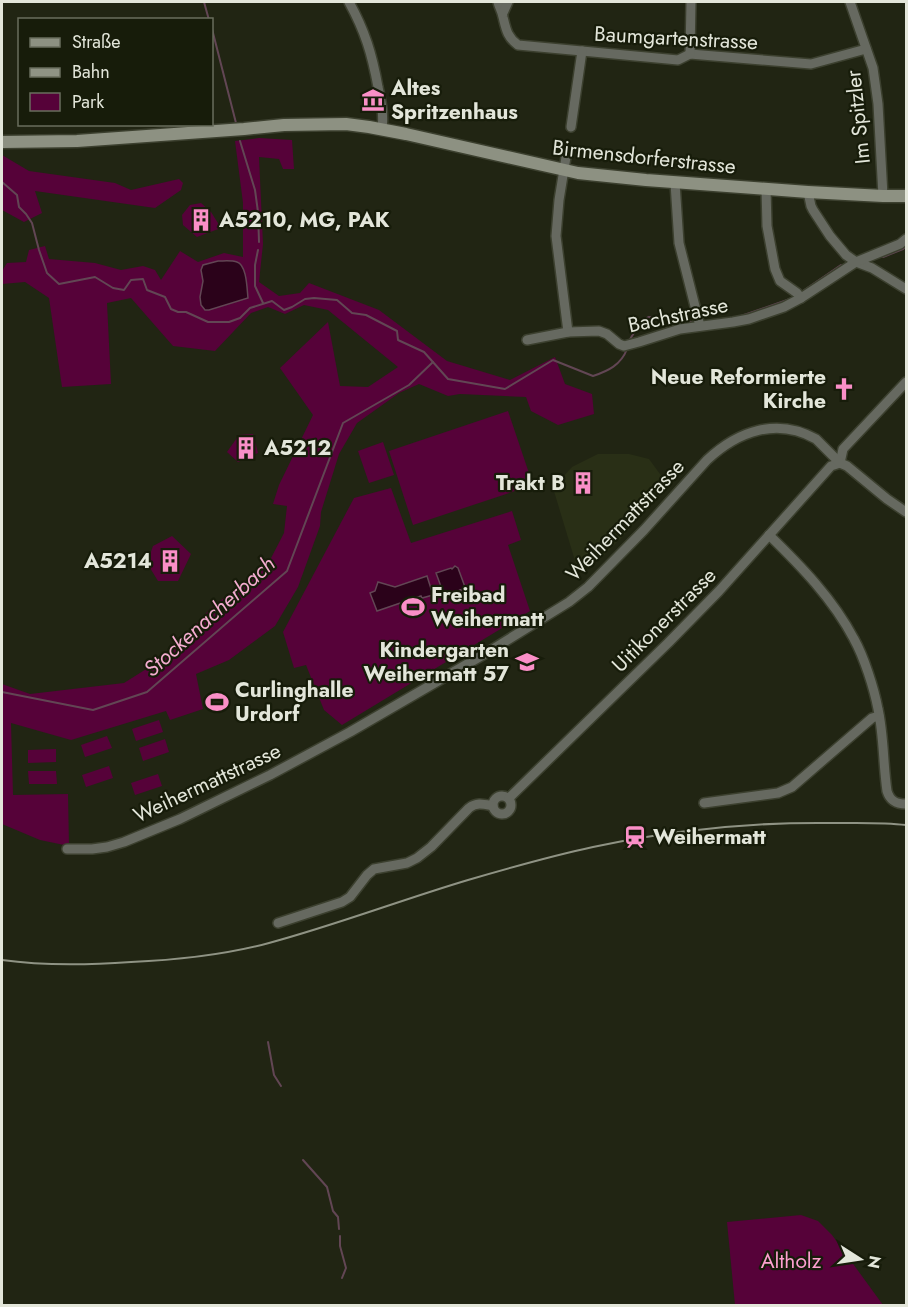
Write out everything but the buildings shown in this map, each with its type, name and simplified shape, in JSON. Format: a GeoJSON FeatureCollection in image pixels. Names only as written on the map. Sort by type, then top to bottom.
{"type":"FeatureCollection","features":[{"type":"Feature","properties":{"kind":"main road","name":"Birmensdorferstrasse"},"geometry":{"type":"LineString","coordinates":[[2,142],[66,141],[284,125],[346,124],[382,129],[587,174],[675,183],[906,196]]}},
{"type":"Feature","properties":{"kind":"street"},"geometry":{"type":"LineString","coordinates":[[349,2],[372,54],[383,111],[382,129]]}},
{"type":"Feature","properties":{"kind":"street","name":"Baumgartenstrasse"},"geometry":{"type":"LineString","coordinates":[[498,2],[508,35],[518,45],[678,60],[690,54],[811,64],[867,49]]}},
{"type":"Feature","properties":{"kind":"street"},"geometry":{"type":"LineString","coordinates":[[503,14],[508,2]]}},
{"type":"Feature","properties":{"kind":"street","name":"Im Spitzler"},"geometry":{"type":"LineString","coordinates":[[850,2],[873,68],[878,104],[883,196]]}},
{"type":"Feature","properties":{"kind":"street"},"geometry":{"type":"LineString","coordinates":[[690,54],[691,3]]}},
{"type":"Feature","properties":{"kind":"street"},"geometry":{"type":"LineString","coordinates":[[570,127],[582,51]]}},
{"type":"Feature","properties":{"kind":"street"},"geometry":{"type":"LineString","coordinates":[[567,151],[556,236],[568,332]]}},
{"type":"Feature","properties":{"kind":"street"},"geometry":{"type":"LineString","coordinates":[[675,183],[679,243],[699,323]]}},
{"type":"Feature","properties":{"kind":"street"},"geometry":{"type":"LineString","coordinates":[[766,189],[767,226],[775,269],[780,281],[799,296]]}},
{"type":"Feature","properties":{"kind":"street"},"geometry":{"type":"LineString","coordinates":[[808,192],[811,206],[830,236],[846,255],[906,289]]}},
{"type":"Feature","properties":{"kind":"street","name":"Bachstrasse"},"geometry":{"type":"LineString","coordinates":[[527,340],[568,332],[599,331],[607,334],[619,344],[628,345],[699,323],[749,319],[784,307],[856,262],[900,244],[906,239]]}},
{"type":"Feature","properties":{"kind":"street"},"geometry":{"type":"LineString","coordinates":[[840,463],[843,449],[906,382]]}},
{"type":"Feature","properties":{"kind":"street","name":"Weihermattstrasse"},"geometry":{"type":"LineString","coordinates":[[67,849],[107,847],[189,814],[262,779],[336,739],[488,652],[569,602],[588,587],[644,530],[707,460],[735,439],[754,431],[764,428],[798,430],[816,439],[840,463],[906,512]]}},
{"type":"Feature","properties":{"kind":"street","name":"Uitikonerstrasse"},"geometry":{"type":"LineString","coordinates":[[508,798],[668,643],[719,591],[831,466],[840,463]]}},
{"type":"Feature","properties":{"kind":"street"},"geometry":{"type":"LineString","coordinates":[[769,535],[820,588],[855,639],[879,716],[889,798],[892,802],[906,804]]}},
{"type":"Feature","properties":{"kind":"street"},"geometry":{"type":"LineString","coordinates":[[704,803],[778,793],[792,787],[872,718],[879,716]]}},
{"type":"Feature","properties":{"kind":"street","name":"Uitikonerstrasse"},"geometry":{"type":"LineString","coordinates":[[498,797],[508,798],[510,810],[504,814],[495,812],[493,803],[498,797]]}},
{"type":"Feature","properties":{"kind":"street"},"geometry":{"type":"LineString","coordinates":[[278,923],[342,902],[351,897],[374,869],[407,863],[417,858],[475,804],[493,806]]}},
{"type":"Feature","properties":{"kind":"shaded area"},"geometry":{"type":"Polygon","coordinates":[[[218,261],[233,261],[240,264],[246,278],[248,298],[205,310],[201,305],[200,297],[203,281],[201,270],[203,265],[218,261]]]}},
{"type":"Feature","properties":{"kind":"shaded area"},"geometry":{"type":"Polygon","coordinates":[[[598,454],[629,454],[649,459],[668,485],[604,555],[576,564],[553,488],[572,467],[598,454]]]}},
{"type":"Feature","properties":{"kind":"shaded area"},"geometry":{"type":"Polygon","coordinates":[[[455,566],[458,568],[465,587],[460,590],[462,592],[455,599],[445,591],[443,592],[436,573],[455,566]]]}},
{"type":"Feature","properties":{"kind":"shaded area"},"geometry":{"type":"Polygon","coordinates":[[[427,576],[433,595],[422,598],[421,596],[377,611],[370,593],[375,591],[378,582],[395,587],[427,576]]]}},
{"type":"Feature","properties":{"kind":"green space"},"geometry":{"type":"Polygon","coordinates":[[[259,138],[292,140],[294,169],[283,169],[279,159],[259,157],[263,244],[259,282],[279,296],[300,293],[309,283],[379,310],[447,361],[510,380],[555,357],[565,384],[592,394],[594,414],[558,425],[531,411],[526,397],[460,394],[448,396],[419,384],[399,393],[357,423],[339,454],[321,512],[320,526],[298,587],[275,626],[229,660],[196,674],[203,709],[170,720],[166,711],[71,740],[11,723],[13,795],[68,794],[69,846],[40,840],[2,824],[2,684],[30,694],[124,683],[167,656],[210,609],[269,562],[284,533],[287,506],[273,504],[279,485],[313,415],[280,368],[328,322],[340,386],[368,387],[398,367],[328,310],[304,305],[285,314],[268,307],[251,313],[215,351],[173,346],[131,298],[107,303],[111,384],[62,387],[49,298],[25,282],[2,284],[2,271],[7,263],[26,262],[29,250],[45,246],[49,259],[95,263],[121,270],[143,266],[155,270],[161,280],[180,251],[198,262],[224,253],[243,257],[243,203],[235,141],[259,138]]]}},
{"type":"Feature","properties":{"kind":"green space"},"geometry":{"type":"Polygon","coordinates":[[[2,155],[29,171],[115,183],[131,190],[179,179],[183,183],[181,190],[155,208],[35,191],[42,213],[24,222],[2,210],[2,155]]]}},
{"type":"Feature","properties":{"kind":"green space"},"geometry":{"type":"Polygon","coordinates":[[[201,203],[211,212],[221,228],[197,237],[183,225],[182,215],[190,205],[201,203]]]}},
{"type":"Feature","properties":{"kind":"green space"},"geometry":{"type":"Polygon","coordinates":[[[508,411],[533,485],[413,525],[389,451],[508,411]]]}},
{"type":"Feature","properties":{"kind":"green space"},"geometry":{"type":"Polygon","coordinates":[[[253,434],[258,453],[238,462],[227,452],[239,435],[253,434]]]}},
{"type":"Feature","properties":{"kind":"green space"},"geometry":{"type":"Polygon","coordinates":[[[383,442],[394,475],[369,483],[358,451],[383,442]]]}},
{"type":"Feature","properties":{"kind":"green space","name":"Freibad Weihermatt"},"geometry":{"type":"Polygon","coordinates":[[[391,488],[411,543],[512,511],[521,540],[508,545],[530,611],[342,725],[324,710],[306,665],[294,668],[283,632],[354,498],[391,488]]]}},
{"type":"Feature","properties":{"kind":"green space"},"geometry":{"type":"Polygon","coordinates":[[[172,536],[191,554],[178,581],[158,581],[147,563],[153,546],[172,536]]]}},
{"type":"Feature","properties":{"kind":"green space"},"geometry":{"type":"Polygon","coordinates":[[[159,720],[163,732],[136,741],[132,729],[159,720]]]}},
{"type":"Feature","properties":{"kind":"green space"},"geometry":{"type":"Polygon","coordinates":[[[107,736],[112,748],[85,757],[81,745],[107,736]]]}},
{"type":"Feature","properties":{"kind":"green space"},"geometry":{"type":"Polygon","coordinates":[[[165,739],[169,752],[143,761],[139,748],[165,739]]]}},
{"type":"Feature","properties":{"kind":"green space"},"geometry":{"type":"Polygon","coordinates":[[[56,749],[56,762],[28,763],[28,750],[56,749]]]}},
{"type":"Feature","properties":{"kind":"green space"},"geometry":{"type":"Polygon","coordinates":[[[109,766],[113,778],[86,787],[82,775],[109,766]]]}},
{"type":"Feature","properties":{"kind":"green space"},"geometry":{"type":"Polygon","coordinates":[[[28,771],[56,771],[57,784],[29,784],[28,771]]]}},
{"type":"Feature","properties":{"kind":"green space"},"geometry":{"type":"Polygon","coordinates":[[[158,774],[162,786],[135,795],[131,783],[158,774]]]}},
{"type":"Feature","properties":{"kind":"green space","name":"Altholz"},"geometry":{"type":"Polygon","coordinates":[[[801,1215],[818,1221],[832,1235],[883,1305],[735,1305],[727,1222],[801,1215]]]}},
{"type":"Feature","properties":{"kind":"waterway"},"geometry":{"type":"LineString","coordinates":[[204,2],[208,18]]}},
{"type":"Feature","properties":{"kind":"waterway"},"geometry":{"type":"LineString","coordinates":[[213,33],[236,123]]}},
{"type":"Feature","properties":{"kind":"waterway"},"geometry":{"type":"LineString","coordinates":[[240,141],[255,190],[259,242]]}},
{"type":"Feature","properties":{"kind":"waterway"},"geometry":{"type":"LineString","coordinates":[[2,182],[17,195],[19,207],[32,223],[47,273],[59,284],[95,277],[113,288],[124,290],[131,280],[143,279],[147,290],[165,297],[171,309],[186,312],[208,322],[229,322],[240,318],[250,308],[272,301],[284,310],[305,299],[337,300],[352,313],[366,315],[397,331],[398,340],[424,352],[448,379],[505,389],[553,360],[593,376],[613,367],[627,349]]}},
{"type":"Feature","properties":{"kind":"waterway"},"geometry":{"type":"LineString","coordinates":[[883,257],[906,246]]}},
{"type":"Feature","properties":{"kind":"waterway"},"geometry":{"type":"LineString","coordinates":[[258,250],[255,286],[263,303]]}},
{"type":"Feature","properties":{"kind":"waterway"},"geometry":{"type":"LineString","coordinates":[[800,293],[841,265]]}},
{"type":"Feature","properties":{"kind":"waterway"},"geometry":{"type":"LineString","coordinates":[[741,316],[790,299]]}},
{"type":"Feature","properties":{"kind":"waterway"},"geometry":{"type":"LineString","coordinates":[[629,341],[641,321],[649,317],[697,322]]}},
{"type":"Feature","properties":{"kind":"waterway","name":"Stockenacherbach"},"geometry":{"type":"LineString","coordinates":[[2,692],[93,710],[147,692],[287,571],[343,423],[409,385],[433,362]]}},
{"type":"Feature","properties":{"kind":"waterway"},"geometry":{"type":"LineString","coordinates":[[268,1042],[274,1075],[281,1086]]}},
{"type":"Feature","properties":{"kind":"waterway"},"geometry":{"type":"LineString","coordinates":[[303,1160],[327,1187],[333,1211],[338,1217],[339,1229]]}},
{"type":"Feature","properties":{"kind":"waterway"},"geometry":{"type":"LineString","coordinates":[[340,1236],[340,1246],[346,1268],[342,1278]]}},
{"type":"Feature","properties":{"kind":"railway"},"geometry":{"type":"LineString","coordinates":[[2,960],[50,964],[99,964],[183,958],[235,951],[294,936],[514,867],[577,851],[652,836],[712,828],[772,824],[888,823],[906,825]]}},
{"type":"Feature","properties":{"kind":"place","name":"Altes Spritzenhaus"},"geometry":{"type":"Point","coordinates":[373,100]}},
{"type":"Feature","properties":{"kind":"place","name":"A5210, MG, PAK"},"geometry":{"type":"Point","coordinates":[201,220]}},
{"type":"Feature","properties":{"kind":"place","name":"Neue Reformierte Kirche"},"geometry":{"type":"Point","coordinates":[844,389]}},
{"type":"Feature","properties":{"kind":"place","name":"A5212"},"geometry":{"type":"Point","coordinates":[246,448]}},
{"type":"Feature","properties":{"kind":"place","name":"Trakt B"},"geometry":{"type":"Point","coordinates":[583,483]}},
{"type":"Feature","properties":{"kind":"place","name":"A5214"},"geometry":{"type":"Point","coordinates":[170,561]}},
{"type":"Feature","properties":{"kind":"place","name":"Freibad Weihermatt"},"geometry":{"type":"Point","coordinates":[413,607]}},
{"type":"Feature","properties":{"kind":"place","name":"Kindergarten Weihermatt 57"},"geometry":{"type":"Point","coordinates":[527,662]}},
{"type":"Feature","properties":{"kind":"place","name":"Curlinghalle Urdorf"},"geometry":{"type":"Point","coordinates":[217,702]}},
{"type":"Feature","properties":{"kind":"place","name":"Weihermatt"},"geometry":{"type":"Point","coordinates":[635,837]}}]}
